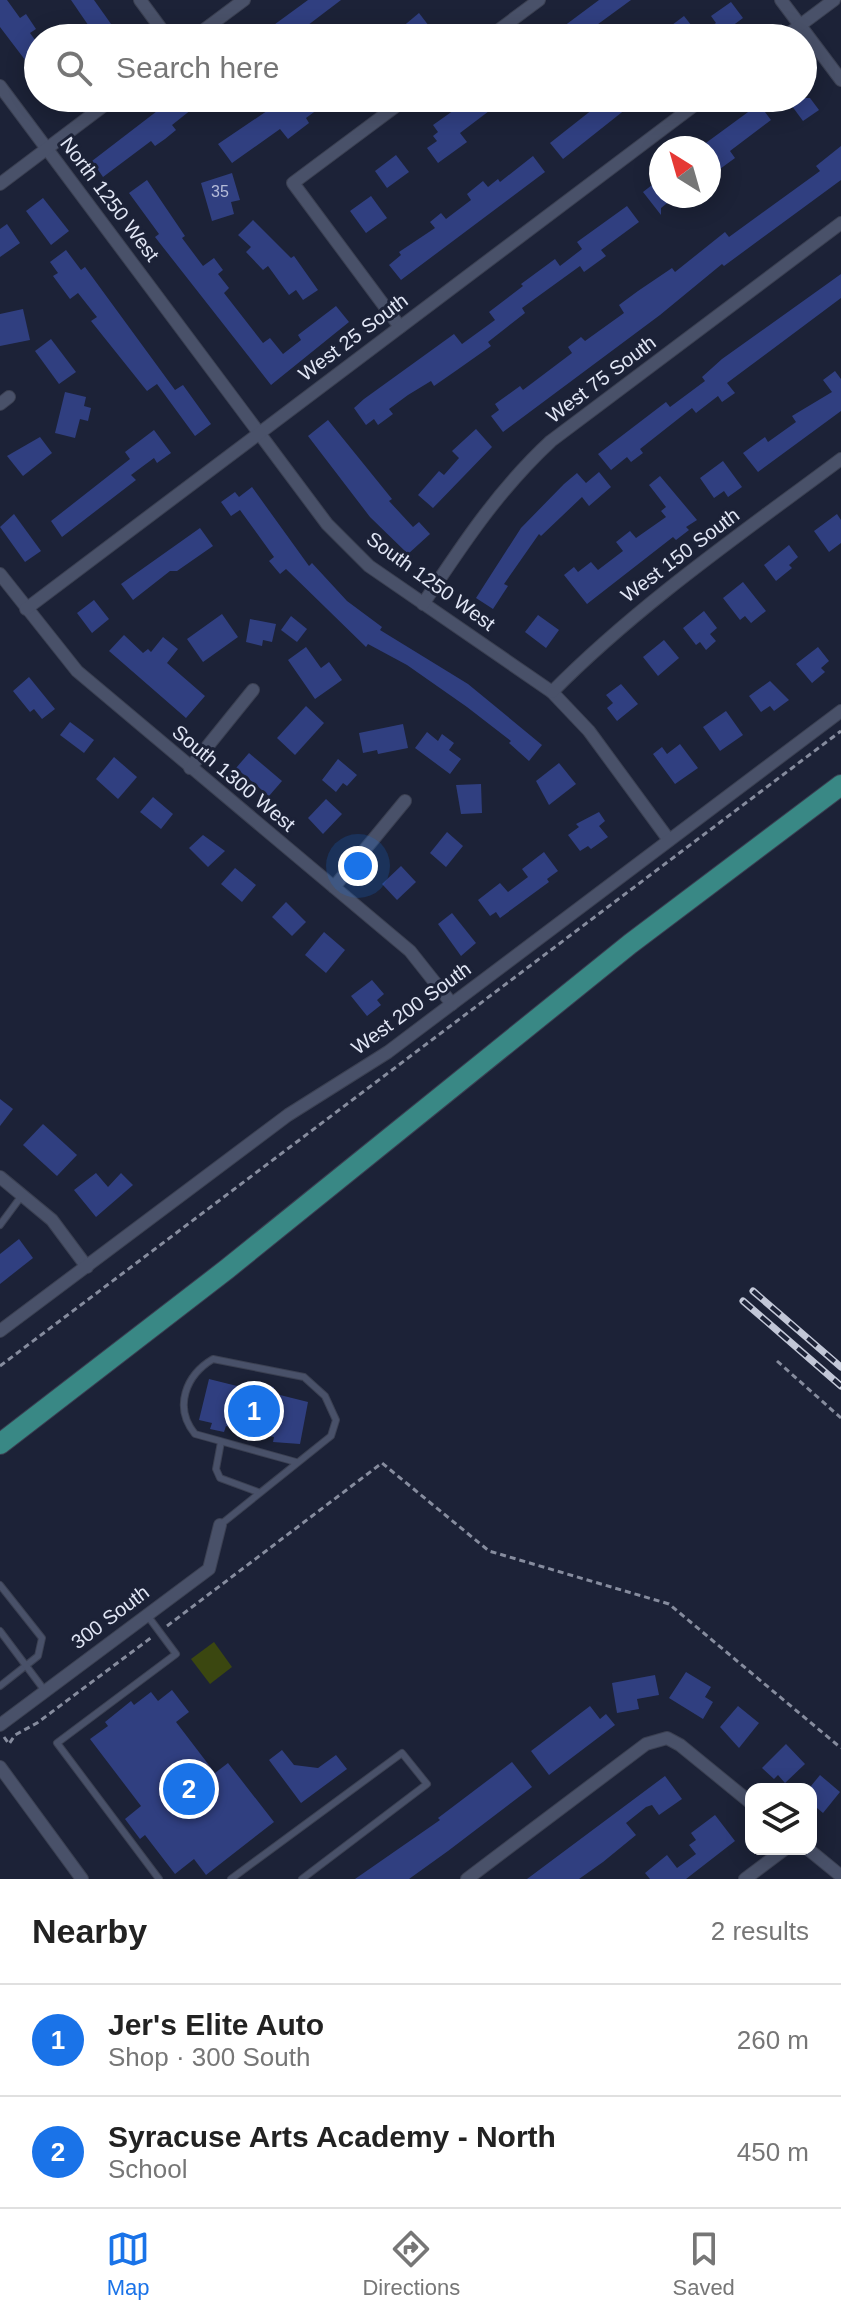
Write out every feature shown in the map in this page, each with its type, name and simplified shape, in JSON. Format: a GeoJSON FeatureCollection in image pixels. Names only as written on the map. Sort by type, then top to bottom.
{"type":"FeatureCollection","features":[{"type":"Feature","properties":{"kind":"main road"},"geometry":{"type":"LineString","coordinates":[[0,1444],[215,1279],[630,944],[841,785]]}},
{"type":"Feature","properties":{"kind":"street"},"geometry":{"type":"LineString","coordinates":[[140,0],[158,24]]}},
{"type":"Feature","properties":{"kind":"street"},"geometry":{"type":"LineString","coordinates":[[212,24],[244,0]]}},
{"type":"Feature","properties":{"kind":"street"},"geometry":{"type":"LineString","coordinates":[[507,24],[539,0]]}},
{"type":"Feature","properties":{"kind":"street"},"geometry":{"type":"LineString","coordinates":[[781,0],[799,24]]}},
{"type":"Feature","properties":{"kind":"street"},"geometry":{"type":"LineString","coordinates":[[803,24],[834,0]]}},
{"type":"Feature","properties":{"kind":"street"},"geometry":{"type":"LineString","coordinates":[[817,48],[841,80]]}},
{"type":"Feature","properties":{"kind":"street","name":"North 1250 West"},"geometry":{"type":"LineString","coordinates":[[0,86],[187,337]]}},
{"type":"Feature","properties":{"kind":"street"},"geometry":{"type":"LineString","coordinates":[[0,184],[96,112]]}},
{"type":"Feature","properties":{"kind":"street"},"geometry":{"type":"LineString","coordinates":[[388,112],[293,183],[400,327]]}},
{"type":"Feature","properties":{"kind":"street","name":"West 25 South"},"geometry":{"type":"LineString","coordinates":[[26,609],[685,112]]}},
{"type":"Feature","properties":{"kind":"street","name":"West 75 South"},"geometry":{"type":"LineString","coordinates":[[423,604],[477,522],[522,467],[551,441],[841,223]]}},
{"type":"Feature","properties":{"kind":"street","name":"South 1250 West"},"geometry":{"type":"LineString","coordinates":[[187,337],[327,524],[369,566],[552,692],[589,731],[669,840]]}},
{"type":"Feature","properties":{"kind":"street","name":"West 150 South"},"geometry":{"type":"LineString","coordinates":[[552,692],[598,644],[640,609],[841,459]]}},
{"type":"Feature","properties":{"kind":"street","name":"South 1300 West"},"geometry":{"type":"LineString","coordinates":[[0,574],[77,671],[410,951],[452,1004]]}},
{"type":"Feature","properties":{"kind":"street"},"geometry":{"type":"LineString","coordinates":[[190,768],[253,690]]}},
{"type":"Feature","properties":{"kind":"street","name":"West 200 South"},"geometry":{"type":"LineString","coordinates":[[0,1331],[288,1115],[388,1052],[841,711]]}},
{"type":"Feature","properties":{"kind":"street"},"geometry":{"type":"LineString","coordinates":[[334,887],[405,801]]}},
{"type":"Feature","properties":{"kind":"street"},"geometry":{"type":"LineString","coordinates":[[0,1177],[52,1220],[87,1267]]}},
{"type":"Feature","properties":{"kind":"street","name":"300 South"},"geometry":{"type":"LineString","coordinates":[[0,1725],[209,1569],[220,1525]]}},
{"type":"Feature","properties":{"kind":"street"},"geometry":{"type":"LineString","coordinates":[[467,1879],[646,1744],[667,1738],[680,1745],[745,1798]]}},
{"type":"Feature","properties":{"kind":"street"},"geometry":{"type":"LineString","coordinates":[[0,1767],[82,1879]]}},
{"type":"Feature","properties":{"kind":"street"},"geometry":{"type":"LineString","coordinates":[[745,1879],[777,1855]]}},
{"type":"Feature","properties":{"kind":"street"},"geometry":{"type":"LineString","coordinates":[[815,1855],[841,1876]]}},
{"type":"Feature","properties":{"kind":"lane"},"geometry":{"type":"LineString","coordinates":[[0,1225],[23,1194]]}},
{"type":"Feature","properties":{"kind":"lane"},"geometry":{"type":"LineString","coordinates":[[220,1525],[331,1436],[336,1420],[325,1396],[304,1377],[213,1359],[197,1369],[186,1384],[188,1424],[195,1434],[296,1462]]}},
{"type":"Feature","properties":{"kind":"lane"},"geometry":{"type":"LineString","coordinates":[[221,1442],[216,1469],[220,1478],[258,1492]]}},
{"type":"Feature","properties":{"kind":"lane"},"geometry":{"type":"LineString","coordinates":[[0,1585],[42,1638],[38,1656],[28,1667],[0,1686]]}},
{"type":"Feature","properties":{"kind":"lane"},"geometry":{"type":"LineString","coordinates":[[147,1615],[176,1654],[57,1743],[159,1879]]}},
{"type":"Feature","properties":{"kind":"lane"},"geometry":{"type":"LineString","coordinates":[[0,1631],[45,1691]]}},
{"type":"Feature","properties":{"kind":"lane"},"geometry":{"type":"LineString","coordinates":[[231,1879],[402,1753],[427,1784],[302,1879]]}},
{"type":"Feature","properties":{"kind":"path"},"geometry":{"type":"LineString","coordinates":[[0,1366],[841,731]]}},
{"type":"Feature","properties":{"kind":"path"},"geometry":{"type":"LineString","coordinates":[[777,1361],[841,1418]]}},
{"type":"Feature","properties":{"kind":"path"},"geometry":{"type":"LineString","coordinates":[[9,1744],[15,1735],[37,1723],[382,1463],[489,1551],[669,1604],[841,1748]]}},
{"type":"Feature","properties":{"kind":"green space"},"geometry":{"type":"Polygon","coordinates":[[[214,1642],[232,1667],[210,1684],[191,1659],[214,1642]]]}},
{"type":"Feature","properties":{"kind":"building"},"geometry":{"type":"Polygon","coordinates":[[[0,0],[7,0],[20,18],[26,14],[33,24],[24,24],[24,59],[0,27],[0,0]]]}},
{"type":"Feature","properties":{"kind":"building"},"geometry":{"type":"Polygon","coordinates":[[[71,0],[94,0],[111,24],[87,24],[71,0]]]}},
{"type":"Feature","properties":{"kind":"building"},"geometry":{"type":"Polygon","coordinates":[[[308,0],[341,0],[309,24],[275,24],[308,0]]]}},
{"type":"Feature","properties":{"kind":"building"},"geometry":{"type":"Polygon","coordinates":[[[599,0],[631,0],[598,24],[567,24],[599,0]]]}},
{"type":"Feature","properties":{"kind":"building"},"geometry":{"type":"Polygon","coordinates":[[[731,2],[743,18],[735,24],[715,24],[711,16],[731,2]]]}},
{"type":"Feature","properties":{"kind":"building"},"geometry":{"type":"Polygon","coordinates":[[[419,13],[427,24],[406,24],[419,13]]]}},
{"type":"Feature","properties":{"kind":"building"},"geometry":{"type":"Polygon","coordinates":[[[684,16],[690,24],[673,24],[684,16]]]}},
{"type":"Feature","properties":{"kind":"building"},"geometry":{"type":"Polygon","coordinates":[[[156,112],[188,112],[172,125],[176,130],[165,139],[155,146],[151,141],[103,177],[92,161],[156,112]]]}},
{"type":"Feature","properties":{"kind":"building"},"geometry":{"type":"Polygon","coordinates":[[[265,112],[314,112],[306,118],[309,123],[288,139],[280,129],[232,163],[218,144],[265,112]]]}},
{"type":"Feature","properties":{"kind":"building"},"geometry":{"type":"Polygon","coordinates":[[[451,112],[488,112],[460,133],[467,142],[438,163],[427,148],[437,141],[433,136],[438,132],[433,125],[451,112]]]}},
{"type":"Feature","properties":{"kind":"building"},"geometry":{"type":"Polygon","coordinates":[[[589,112],[622,112],[563,159],[550,143],[589,112]]]}},
{"type":"Feature","properties":{"kind":"building"},"geometry":{"type":"Polygon","coordinates":[[[748,112],[765,112],[771,120],[730,151],[735,158],[721,168],[721,136],[715,136],[748,112]]]}},
{"type":"Feature","properties":{"kind":"building"},"geometry":{"type":"Polygon","coordinates":[[[796,112],[816,112],[803,121],[796,112]]]}},
{"type":"Feature","properties":{"kind":"building"},"geometry":{"type":"Polygon","coordinates":[[[841,146],[841,180],[724,266],[722,264],[660,315],[503,432],[491,416],[499,410],[495,404],[520,386],[523,390],[572,353],[568,347],[581,337],[585,341],[624,313],[619,305],[638,291],[672,268],[675,272],[725,232],[729,237],[820,171],[816,166],[841,146]]]}},
{"type":"Feature","properties":{"kind":"building"},"geometry":{"type":"Polygon","coordinates":[[[396,155],[409,172],[387,188],[375,171],[396,155]]]}},
{"type":"Feature","properties":{"kind":"building"},"geometry":{"type":"Polygon","coordinates":[[[533,156],[545,172],[401,280],[389,265],[401,255],[399,252],[435,228],[430,222],[441,213],[446,219],[471,200],[467,194],[483,181],[488,187],[498,179],[500,182],[533,156]]]}},
{"type":"Feature","properties":{"kind":"building"},"geometry":{"type":"Polygon","coordinates":[[[232,173],[240,200],[231,202],[234,214],[212,221],[201,183],[232,173]]]}},
{"type":"Feature","properties":{"kind":"building"},"geometry":{"type":"Polygon","coordinates":[[[147,180],[203,266],[214,258],[223,270],[218,274],[229,288],[224,293],[263,343],[270,338],[283,354],[301,340],[298,335],[336,306],[349,322],[271,385],[155,237],[159,234],[129,193],[147,180]]]}},
{"type":"Feature","properties":{"kind":"building"},"geometry":{"type":"Polygon","coordinates":[[[371,196],[387,218],[366,233],[350,211],[371,196]]]}},
{"type":"Feature","properties":{"kind":"building"},"geometry":{"type":"Polygon","coordinates":[[[43,198],[69,231],[51,245],[26,211],[43,198]]]}},
{"type":"Feature","properties":{"kind":"building"},"geometry":{"type":"Polygon","coordinates":[[[627,206],[639,222],[601,250],[606,256],[584,272],[580,266],[522,308],[525,313],[488,342],[491,346],[457,370],[434,386],[431,381],[408,395],[389,409],[393,414],[378,425],[374,419],[366,425],[354,408],[364,399],[454,334],[462,344],[495,320],[489,312],[523,286],[521,284],[555,259],[560,266],[582,249],[577,242],[627,206]]]}},
{"type":"Feature","properties":{"kind":"building"},"geometry":{"type":"Polygon","coordinates":[[[253,220],[291,258],[294,256],[318,290],[303,300],[296,290],[289,295],[268,266],[263,270],[246,252],[251,247],[238,235],[253,220]]]}},
{"type":"Feature","properties":{"kind":"building"},"geometry":{"type":"Polygon","coordinates":[[[7,224],[20,243],[0,257],[0,229],[7,224]]]}},
{"type":"Feature","properties":{"kind":"building"},"geometry":{"type":"Polygon","coordinates":[[[66,250],[81,270],[85,267],[175,390],[183,385],[211,424],[195,436],[157,384],[147,391],[91,321],[97,317],[78,293],[70,299],[53,276],[58,273],[50,262],[66,250]]]}},
{"type":"Feature","properties":{"kind":"building"},"geometry":{"type":"Polygon","coordinates":[[[841,274],[841,298],[727,383],[735,393],[722,402],[718,396],[696,413],[692,408],[640,449],[643,453],[631,462],[627,457],[611,470],[598,454],[666,402],[670,407],[705,381],[702,377],[722,359],[841,274]]]}},
{"type":"Feature","properties":{"kind":"building"},"geometry":{"type":"Polygon","coordinates":[[[23,309],[30,340],[0,346],[0,314],[23,309]]]}},
{"type":"Feature","properties":{"kind":"building"},"geometry":{"type":"Polygon","coordinates":[[[51,339],[76,372],[59,384],[35,351],[51,339]]]}},
{"type":"Feature","properties":{"kind":"building"},"geometry":{"type":"Polygon","coordinates":[[[835,371],[841,379],[841,411],[758,472],[743,453],[765,437],[768,442],[796,422],[792,416],[832,392],[823,380],[835,371]]]}},
{"type":"Feature","properties":{"kind":"building"},"geometry":{"type":"Polygon","coordinates":[[[65,392],[86,397],[84,406],[91,408],[88,421],[80,419],[75,438],[55,433],[65,392]]]}},
{"type":"Feature","properties":{"kind":"building"},"geometry":{"type":"Polygon","coordinates":[[[328,420],[392,499],[389,501],[413,527],[419,522],[430,534],[408,554],[370,517],[308,436],[328,420]]]}},
{"type":"Feature","properties":{"kind":"building"},"geometry":{"type":"Polygon","coordinates":[[[476,429],[492,447],[433,508],[418,495],[439,471],[444,475],[459,458],[452,451],[476,429]]]}},
{"type":"Feature","properties":{"kind":"building"},"geometry":{"type":"Polygon","coordinates":[[[154,430],[171,453],[157,463],[154,458],[131,475],[136,480],[62,537],[51,521],[130,459],[125,452],[154,430]]]}},
{"type":"Feature","properties":{"kind":"building"},"geometry":{"type":"Polygon","coordinates":[[[40,437],[52,453],[23,476],[7,456],[40,437]]]}},
{"type":"Feature","properties":{"kind":"building"},"geometry":{"type":"Polygon","coordinates":[[[723,461],[742,487],[728,497],[724,491],[714,498],[700,478],[723,461]]]}},
{"type":"Feature","properties":{"kind":"building"},"geometry":{"type":"Polygon","coordinates":[[[599,472],[611,487],[589,506],[582,497],[541,536],[539,534],[504,584],[508,586],[493,609],[476,598],[521,528],[577,473],[586,483],[599,472]]]}},
{"type":"Feature","properties":{"kind":"building"},"geometry":{"type":"Polygon","coordinates":[[[660,476],[697,520],[686,527],[689,530],[676,540],[673,537],[587,604],[564,575],[574,567],[578,572],[591,562],[598,570],[623,551],[616,542],[630,531],[636,538],[666,517],[661,511],[666,507],[649,485],[660,476]]]}},
{"type":"Feature","properties":{"kind":"building"},"geometry":{"type":"Polygon","coordinates":[[[252,487],[309,566],[312,563],[347,601],[382,627],[380,630],[468,684],[542,745],[529,761],[509,743],[511,741],[407,665],[368,644],[366,647],[286,569],[280,574],[269,561],[274,557],[240,510],[231,516],[221,502],[235,492],[239,497],[252,487]]]}},
{"type":"Feature","properties":{"kind":"building"},"geometry":{"type":"Polygon","coordinates":[[[14,514],[41,551],[25,562],[0,527],[14,514]]]}},
{"type":"Feature","properties":{"kind":"building"},"geometry":{"type":"Polygon","coordinates":[[[837,514],[841,520],[841,543],[829,552],[814,531],[837,514]]]}},
{"type":"Feature","properties":{"kind":"building"},"geometry":{"type":"Polygon","coordinates":[[[200,528],[213,546],[177,571],[170,571],[133,600],[121,584],[200,528]]]}},
{"type":"Feature","properties":{"kind":"building"},"geometry":{"type":"Polygon","coordinates":[[[789,545],[798,557],[789,565],[792,568],[776,581],[764,565],[789,545]]]}},
{"type":"Feature","properties":{"kind":"building"},"geometry":{"type":"Polygon","coordinates":[[[743,582],[766,611],[751,623],[745,616],[740,620],[723,598],[743,582]]]}},
{"type":"Feature","properties":{"kind":"building"},"geometry":{"type":"Polygon","coordinates":[[[94,600],[109,619],[92,633],[77,613],[94,600]]]}},
{"type":"Feature","properties":{"kind":"building"},"geometry":{"type":"Polygon","coordinates":[[[704,611],[717,628],[710,634],[716,641],[706,650],[700,642],[696,645],[683,628],[704,611]]]}},
{"type":"Feature","properties":{"kind":"building"},"geometry":{"type":"Polygon","coordinates":[[[222,614],[238,637],[203,662],[187,639],[222,614]]]}},
{"type":"Feature","properties":{"kind":"building"},"geometry":{"type":"Polygon","coordinates":[[[538,615],[559,630],[546,648],[525,632],[538,615]]]}},
{"type":"Feature","properties":{"kind":"building"},"geometry":{"type":"Polygon","coordinates":[[[291,616],[307,629],[297,642],[281,630],[291,616]]]}},
{"type":"Feature","properties":{"kind":"building"},"geometry":{"type":"Polygon","coordinates":[[[250,619],[276,624],[272,642],[263,640],[262,646],[246,642],[250,619]]]}},
{"type":"Feature","properties":{"kind":"building"},"geometry":{"type":"Polygon","coordinates":[[[124,635],[143,653],[148,649],[151,652],[163,637],[178,649],[167,663],[205,696],[186,718],[109,651],[124,635]]]}},
{"type":"Feature","properties":{"kind":"building"},"geometry":{"type":"Polygon","coordinates":[[[664,640],[679,658],[658,676],[643,657],[664,640]]]}},
{"type":"Feature","properties":{"kind":"building"},"geometry":{"type":"Polygon","coordinates":[[[306,647],[321,668],[329,662],[342,680],[315,699],[288,660],[306,647]]]}},
{"type":"Feature","properties":{"kind":"building"},"geometry":{"type":"Polygon","coordinates":[[[818,647],[829,661],[821,668],[825,672],[812,683],[796,664],[818,647]]]}},
{"type":"Feature","properties":{"kind":"building"},"geometry":{"type":"Polygon","coordinates":[[[29,677],[55,709],[42,719],[34,709],[30,712],[13,691],[29,677]]]}},
{"type":"Feature","properties":{"kind":"building"},"geometry":{"type":"Polygon","coordinates":[[[770,681],[789,700],[774,711],[770,706],[761,712],[749,696],[770,681]]]}},
{"type":"Feature","properties":{"kind":"building"},"geometry":{"type":"Polygon","coordinates":[[[621,684],[638,704],[617,721],[607,708],[613,703],[606,695],[621,684]]]}},
{"type":"Feature","properties":{"kind":"building"},"geometry":{"type":"Polygon","coordinates":[[[306,706],[324,723],[295,755],[277,738],[306,706]]]}},
{"type":"Feature","properties":{"kind":"building"},"geometry":{"type":"Polygon","coordinates":[[[726,711],[743,735],[720,751],[703,727],[726,711]]]}},
{"type":"Feature","properties":{"kind":"building"},"geometry":{"type":"Polygon","coordinates":[[[70,722],[94,740],[84,753],[60,735],[70,722]]]}},
{"type":"Feature","properties":{"kind":"building"},"geometry":{"type":"Polygon","coordinates":[[[403,724],[408,748],[378,754],[377,750],[363,753],[359,733],[403,724]]]}},
{"type":"Feature","properties":{"kind":"building"},"geometry":{"type":"Polygon","coordinates":[[[427,732],[438,741],[442,734],[454,743],[449,750],[461,759],[450,774],[415,748],[427,732]]]}},
{"type":"Feature","properties":{"kind":"building"},"geometry":{"type":"Polygon","coordinates":[[[680,744],[698,768],[675,784],[653,754],[662,747],[667,754],[680,744]]]}},
{"type":"Feature","properties":{"kind":"building"},"geometry":{"type":"Polygon","coordinates":[[[249,753],[282,781],[269,796],[236,768],[249,753]]]}},
{"type":"Feature","properties":{"kind":"building"},"geometry":{"type":"Polygon","coordinates":[[[114,757],[137,777],[118,799],[96,779],[114,757]]]}},
{"type":"Feature","properties":{"kind":"building"},"geometry":{"type":"Polygon","coordinates":[[[338,759],[357,775],[347,786],[343,783],[336,792],[322,780],[338,759]]]}},
{"type":"Feature","properties":{"kind":"building"},"geometry":{"type":"Polygon","coordinates":[[[559,763],[576,784],[549,805],[536,781],[559,763]]]}},
{"type":"Feature","properties":{"kind":"building"},"geometry":{"type":"Polygon","coordinates":[[[481,784],[482,813],[461,814],[456,785],[481,784]]]}},
{"type":"Feature","properties":{"kind":"building"},"geometry":{"type":"Polygon","coordinates":[[[153,797],[173,814],[161,829],[140,812],[153,797]]]}},
{"type":"Feature","properties":{"kind":"building"},"geometry":{"type":"Polygon","coordinates":[[[326,799],[342,814],[323,834],[308,818],[326,799]]]}},
{"type":"Feature","properties":{"kind":"building"},"geometry":{"type":"Polygon","coordinates":[[[599,812],[605,821],[599,826],[608,837],[591,849],[588,846],[580,851],[568,835],[579,827],[576,824],[599,812]]]}},
{"type":"Feature","properties":{"kind":"building"},"geometry":{"type":"Polygon","coordinates":[[[447,832],[463,846],[446,867],[430,853],[447,832]]]}},
{"type":"Feature","properties":{"kind":"building"},"geometry":{"type":"Polygon","coordinates":[[[203,835],[225,851],[208,867],[189,848],[203,835]]]}},
{"type":"Feature","properties":{"kind":"building"},"geometry":{"type":"Polygon","coordinates":[[[544,852],[558,871],[547,879],[549,882],[500,918],[496,912],[490,916],[478,900],[500,883],[508,892],[528,877],[522,869],[544,852]]]}},
{"type":"Feature","properties":{"kind":"building"},"geometry":{"type":"Polygon","coordinates":[[[401,866],[416,882],[397,900],[382,884],[401,866]]]}},
{"type":"Feature","properties":{"kind":"building"},"geometry":{"type":"Polygon","coordinates":[[[235,868],[256,885],[242,902],[221,884],[235,868]]]}},
{"type":"Feature","properties":{"kind":"building"},"geometry":{"type":"Polygon","coordinates":[[[286,902],[306,922],[292,936],[272,917],[286,902]]]}},
{"type":"Feature","properties":{"kind":"building"},"geometry":{"type":"Polygon","coordinates":[[[452,913],[476,943],[461,956],[438,924],[452,913]]]}},
{"type":"Feature","properties":{"kind":"building"},"geometry":{"type":"Polygon","coordinates":[[[324,932],[345,950],[326,973],[305,955],[324,932]]]}},
{"type":"Feature","properties":{"kind":"building"},"geometry":{"type":"Polygon","coordinates":[[[372,980],[384,994],[377,1000],[381,1005],[367,1016],[351,996],[372,980]]]}},
{"type":"Feature","properties":{"kind":"building"},"geometry":{"type":"Polygon","coordinates":[[[0,1099],[13,1109],[0,1126],[0,1099]]]}},
{"type":"Feature","properties":{"kind":"building"},"geometry":{"type":"Polygon","coordinates":[[[43,1124],[77,1155],[57,1176],[23,1145],[43,1124]]]}},
{"type":"Feature","properties":{"kind":"building"},"geometry":{"type":"Polygon","coordinates":[[[96,1173],[108,1187],[121,1173],[133,1185],[96,1217],[74,1190],[96,1173]]]}},
{"type":"Feature","properties":{"kind":"building"},"geometry":{"type":"Polygon","coordinates":[[[19,1239],[33,1258],[0,1284],[0,1254],[19,1239]]]}},
{"type":"Feature","properties":{"kind":"building"},"geometry":{"type":"Polygon","coordinates":[[[209,1379],[245,1388],[246,1383],[274,1387],[272,1393],[308,1402],[300,1444],[273,1442],[274,1437],[226,1426],[224,1432],[210,1429],[212,1423],[199,1420],[209,1379]]]}},
{"type":"Feature","properties":{"kind":"building"},"geometry":{"type":"Polygon","coordinates":[[[686,1672],[711,1687],[705,1697],[713,1702],[703,1719],[669,1698],[686,1672]]]}},
{"type":"Feature","properties":{"kind":"building"},"geometry":{"type":"Polygon","coordinates":[[[655,1675],[659,1695],[637,1699],[639,1709],[617,1713],[612,1683],[655,1675]]]}},
{"type":"Feature","properties":{"kind":"building"},"geometry":{"type":"Polygon","coordinates":[[[172,1690],[189,1712],[176,1722],[215,1773],[228,1763],[274,1822],[206,1875],[194,1859],[175,1874],[145,1835],[140,1839],[125,1819],[141,1806],[90,1739],[108,1726],[105,1722],[131,1701],[134,1705],[151,1692],[158,1701],[172,1690]]]}},
{"type":"Feature","properties":{"kind":"building"},"geometry":{"type":"Polygon","coordinates":[[[590,1706],[600,1719],[606,1714],[615,1725],[549,1775],[531,1751],[590,1706]]]}},
{"type":"Feature","properties":{"kind":"building"},"geometry":{"type":"Polygon","coordinates":[[[738,1706],[759,1723],[739,1748],[720,1727],[738,1706]]]}},
{"type":"Feature","properties":{"kind":"building"},"geometry":{"type":"Polygon","coordinates":[[[786,1744],[805,1764],[785,1783],[778,1775],[774,1779],[762,1768],[786,1744]]]}},
{"type":"Feature","properties":{"kind":"building"},"geometry":{"type":"Polygon","coordinates":[[[282,1750],[294,1765],[318,1768],[336,1755],[347,1769],[301,1803],[269,1760],[282,1750]]]}},
{"type":"Feature","properties":{"kind":"building"},"geometry":{"type":"Polygon","coordinates":[[[512,1762],[532,1787],[448,1851],[409,1879],[355,1879],[440,1820],[438,1818],[512,1762]]]}},
{"type":"Feature","properties":{"kind":"building"},"geometry":{"type":"Polygon","coordinates":[[[820,1775],[840,1792],[823,1813],[817,1808],[817,1783],[813,1783],[820,1775]]]}},
{"type":"Feature","properties":{"kind":"building"},"geometry":{"type":"Polygon","coordinates":[[[665,1776],[682,1799],[659,1815],[652,1805],[646,1807],[626,1823],[636,1835],[603,1862],[579,1879],[527,1879],[665,1776]]]}},
{"type":"Feature","properties":{"kind":"building"},"geometry":{"type":"Polygon","coordinates":[[[715,1815],[735,1841],[686,1879],[650,1879],[645,1873],[667,1855],[677,1868],[696,1854],[689,1845],[696,1840],[691,1833],[715,1815]]]}},
{"type":"Feature","properties":{"kind":"railway"},"geometry":{"type":"LineString","coordinates":[[753,1291],[841,1367]]}},
{"type":"Feature","properties":{"kind":"railway"},"geometry":{"type":"LineString","coordinates":[[743,1301],[841,1386]]}},
{"type":"Feature","properties":{"kind":"place","name":"Jer's Elite Auto"},"geometry":{"type":"Point","coordinates":[254,1411]}},
{"type":"Feature","properties":{"kind":"place","name":"Syracuse Arts Academy - North"},"geometry":{"type":"Point","coordinates":[189,1789]}}]}
